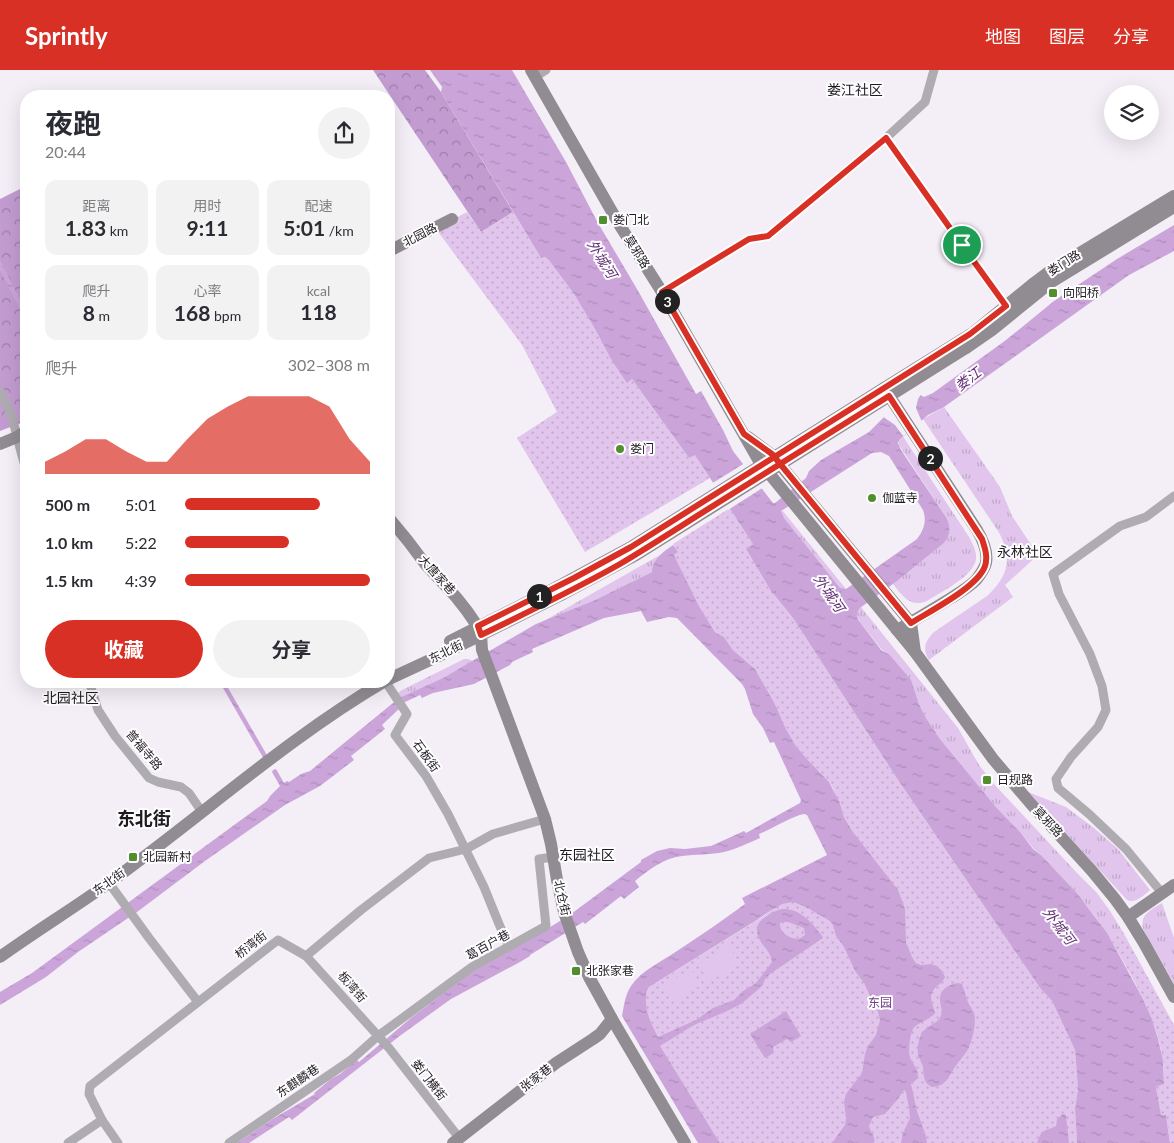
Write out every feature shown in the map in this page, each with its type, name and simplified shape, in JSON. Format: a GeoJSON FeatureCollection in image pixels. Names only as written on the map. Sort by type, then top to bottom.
{"type":"FeatureCollection","features":[{"type":"Feature","properties":{"kind":"main road","name":"莫邪路"},"geometry":{"type":"LineString","coordinates":[[538,72],[619,224],[662,292],[759,461],[915,652],[993,759],[1031,804],[1092,870],[1128,917],[1174,997]]}},
{"type":"Feature","properties":{"kind":"main road","name":"娄门路"},"geometry":{"type":"LineString","coordinates":[[964,344],[986,335],[1034,283],[1050,271],[1174,196]]}},
{"type":"Feature","properties":{"kind":"main road","name":"娄门路"},"geometry":{"type":"LineString","coordinates":[[1009,310],[1174,207]]}},
{"type":"Feature","properties":{"kind":"main road","name":"北园路"},"geometry":{"type":"LineString","coordinates":[[395,248],[452,218]]}},
{"type":"Feature","properties":{"kind":"main road","name":"东北街"},"geometry":{"type":"LineString","coordinates":[[395,676],[424,664],[480,631],[559,591],[636,555],[964,344]]}},
{"type":"Feature","properties":{"kind":"main road"},"geometry":{"type":"LineString","coordinates":[[887,392],[980,535],[985,549],[986,560],[982,572],[971,585],[897,630]]}},
{"type":"Feature","properties":{"kind":"main road"},"geometry":{"type":"LineString","coordinates":[[0,444],[20,434]]}},
{"type":"Feature","properties":{"kind":"main road","name":"莫邪路"},"geometry":{"type":"LineString","coordinates":[[744,434],[772,454],[911,623],[915,652]]}},
{"type":"Feature","properties":{"kind":"main road","name":"大唐家巷"},"geometry":{"type":"LineString","coordinates":[[395,525],[426,565],[456,596],[480,631]]}},
{"type":"Feature","properties":{"kind":"main road","name":"北仓街"},"geometry":{"type":"LineString","coordinates":[[480,631],[482,650],[545,819],[564,912],[589,977],[685,1143]]}},
{"type":"Feature","properties":{"kind":"main road","name":"东北街"},"geometry":{"type":"LineString","coordinates":[[0,957],[109,883],[264,764],[320,723],[374,688]]}},
{"type":"Feature","properties":{"kind":"main road"},"geometry":{"type":"LineString","coordinates":[[1128,917],[1174,885]]}},
{"type":"Feature","properties":{"kind":"main road","name":"张家巷"},"geometry":{"type":"LineString","coordinates":[[459,1142],[497,1108],[556,1063],[594,1039],[612,1019]]}},
{"type":"Feature","properties":{"kind":"street"},"geometry":{"type":"LineString","coordinates":[[662,292],[749,239],[768,236],[886,138],[925,102],[934,70]]}},
{"type":"Feature","properties":{"kind":"street"},"geometry":{"type":"LineString","coordinates":[[886,138],[1009,310]]}},
{"type":"Feature","properties":{"kind":"street"},"geometry":{"type":"LineString","coordinates":[[0,391],[20,432]]}},
{"type":"Feature","properties":{"kind":"street"},"geometry":{"type":"LineString","coordinates":[[1162,894],[1126,849],[1058,788],[1056,779],[1071,758],[1098,727],[1106,710],[1102,686],[1090,654],[1059,594],[1053,574],[1120,526],[1146,517],[1174,496]]}},
{"type":"Feature","properties":{"kind":"street","name":"普福寺路"},"geometry":{"type":"LineString","coordinates":[[91,688],[98,710],[115,736],[149,778],[181,787],[190,793],[202,812]]}},
{"type":"Feature","properties":{"kind":"street","name":"石板街"},"geometry":{"type":"LineString","coordinates":[[390,688],[408,714],[395,734],[426,776],[466,849]]}},
{"type":"Feature","properties":{"kind":"street"},"geometry":{"type":"LineString","coordinates":[[306,956],[361,910],[429,858],[466,849],[492,834],[545,819]]}},
{"type":"Feature","properties":{"kind":"street"},"geometry":{"type":"LineString","coordinates":[[466,849],[509,947]]}},
{"type":"Feature","properties":{"kind":"street","name":"葛百户巷"},"geometry":{"type":"LineString","coordinates":[[380,1038],[472,967],[546,926],[539,859],[554,857]]}},
{"type":"Feature","properties":{"kind":"street"},"geometry":{"type":"LineString","coordinates":[[109,883],[198,1002]]}},
{"type":"Feature","properties":{"kind":"street","name":"桥湾街"},"geometry":{"type":"LineString","coordinates":[[102,1120],[89,1094],[90,1086],[278,940],[306,956]]}},
{"type":"Feature","properties":{"kind":"street","name":"板湾街"},"geometry":{"type":"LineString","coordinates":[[306,956],[380,1038]]}},
{"type":"Feature","properties":{"kind":"street","name":"娄门横街"},"geometry":{"type":"LineString","coordinates":[[380,1038],[459,1142]]}},
{"type":"Feature","properties":{"kind":"street","name":"东麒麟巷"},"geometry":{"type":"LineString","coordinates":[[229,1143],[351,1060],[380,1038]]}},
{"type":"Feature","properties":{"kind":"street"},"geometry":{"type":"LineString","coordinates":[[68,1143],[102,1120],[118,1143]]}},
{"type":"Feature","properties":{"kind":"green space"},"geometry":{"type":"Polygon","coordinates":[[[373,70],[425,70],[441,92],[513,212],[481,232],[395,103],[395,90],[386,90],[373,70]]]}},
{"type":"Feature","properties":{"kind":"green space"},"geometry":{"type":"Polygon","coordinates":[[[20,189],[20,423],[0,431],[0,199],[20,189]]]}},
{"type":"Feature","properties":{"kind":"green space"},"geometry":{"type":"Polygon","coordinates":[[[467,212],[481,232],[513,212],[541,258],[545,257],[548,259],[574,294],[612,361],[627,382],[632,379],[689,458],[695,454],[710,478],[585,552],[517,438],[557,412],[522,345],[436,229],[467,212]]]}},
{"type":"Feature","properties":{"kind":"green space"},"geometry":{"type":"Polygon","coordinates":[[[944,407],[1000,487],[1012,516],[1038,555],[1005,585],[1013,597],[929,660],[925,649],[931,635],[987,596],[994,589],[1004,574],[1007,558],[1003,540],[998,531],[923,419],[944,407]]]}},
{"type":"Feature","properties":{"kind":"green space"},"geometry":{"type":"Polygon","coordinates":[[[902,435],[969,537],[976,556],[974,565],[956,583],[921,603],[907,600],[893,584],[944,543],[949,534],[949,524],[899,445],[902,435]]]}},
{"type":"Feature","properties":{"kind":"green space","name":"东园"},"geometry":{"type":"Polygon","coordinates":[[[730,508],[753,544],[746,549],[771,591],[793,618],[898,780],[1040,988],[1052,1001],[1075,1050],[1078,1089],[1075,1109],[1077,1143],[720,1143],[660,1047],[646,1010],[646,997],[649,987],[761,918],[860,843],[844,817],[833,788],[796,746],[755,669],[733,650],[724,637],[715,632],[699,606],[674,555],[677,552],[673,544],[730,508]]]}},
{"type":"Feature","properties":{"kind":"green space"},"geometry":{"type":"Polygon","coordinates":[[[782,510],[846,589],[840,589],[781,514],[782,510]]]}},
{"type":"Feature","properties":{"kind":"green space"},"geometry":{"type":"Polygon","coordinates":[[[660,555],[653,565],[652,572],[595,600],[542,622],[660,555]]]}},
{"type":"Feature","properties":{"kind":"green space"},"geometry":{"type":"Polygon","coordinates":[[[861,607],[958,728],[979,765],[994,784],[1097,893],[1123,932],[1110,939],[1077,893],[996,807],[940,739],[926,718],[910,680],[859,621],[857,613],[861,607]]]}},
{"type":"Feature","properties":{"kind":"green space"},"geometry":{"type":"Polygon","coordinates":[[[464,659],[473,661],[443,678],[400,698],[398,693],[402,690],[464,659]]]}},
{"type":"Feature","properties":{"kind":"green space"},"geometry":{"type":"Polygon","coordinates":[[[1028,792],[1066,807],[1094,828],[1118,849],[1150,890],[1136,900],[1127,900],[1028,792]]]}},
{"type":"Feature","properties":{"kind":"green space"},"geometry":{"type":"Polygon","coordinates":[[[1162,903],[1174,938],[1174,984],[1144,931],[1143,925],[1144,917],[1162,903]]]}},
{"type":"Feature","properties":{"kind":"green space"},"geometry":{"type":"Polygon","coordinates":[[[1123,932],[1174,1025],[1174,1143],[1170,1143],[1166,1115],[1161,1116],[1156,1087],[1164,1084],[1164,1078],[1163,1061],[1155,1029],[1135,983],[1110,939],[1123,932]]]}},
{"type":"Feature","properties":{"kind":"green space"},"geometry":{"type":"Polygon","coordinates":[[[729,945],[739,964],[709,982],[698,964],[729,945]]]}},
{"type":"Feature","properties":{"kind":"green space"},"geometry":{"type":"Polygon","coordinates":[[[691,969],[701,985],[672,1002],[662,986],[691,969]]]}},
{"type":"Feature","properties":{"kind":"water"},"geometry":{"type":"Polygon","coordinates":[[[430,70],[512,70],[566,162],[598,223],[696,394],[701,391],[733,451],[773,503],[806,478],[809,471],[821,460],[869,432],[884,417],[919,394],[924,397],[933,393],[1006,340],[1054,301],[1117,259],[1174,225],[1174,251],[1129,275],[944,407],[928,415],[900,439],[898,443],[901,450],[946,517],[949,524],[949,534],[944,543],[860,608],[857,614],[859,621],[882,651],[889,654],[911,680],[919,704],[940,739],[1033,849],[1077,893],[1107,933],[1142,997],[1152,1019],[1158,1039],[1163,1060],[1164,1084],[1156,1087],[1161,1115],[1166,1115],[1170,1143],[1077,1143],[1075,1109],[1078,1089],[1075,1050],[1052,1001],[1040,988],[898,780],[793,618],[771,591],[746,549],[753,544],[695,455],[689,458],[632,379],[627,383],[612,361],[574,294],[548,259],[545,257],[541,258],[441,92],[442,87],[430,70]],[[881,452],[872,453],[781,511],[784,518],[840,588],[846,589],[917,539],[923,529],[925,518],[923,510],[889,456],[881,452]]]}},
{"type":"Feature","properties":{"kind":"water"},"geometry":{"type":"Polygon","coordinates":[[[0,260],[20,299],[20,309],[0,270],[0,260]]]}},
{"type":"Feature","properties":{"kind":"water"},"geometry":{"type":"Polygon","coordinates":[[[673,545],[678,552],[674,555],[699,606],[715,632],[724,637],[733,650],[755,669],[796,746],[829,782],[839,801],[844,817],[853,832],[898,890],[905,909],[906,943],[913,959],[921,965],[931,964],[937,966],[945,977],[931,995],[935,1013],[915,1027],[912,1032],[909,1051],[918,1073],[917,1079],[911,1084],[927,1143],[901,1143],[903,1133],[910,1118],[906,1092],[904,1090],[885,1114],[873,1117],[869,1126],[874,1136],[874,1143],[832,1143],[845,1125],[844,1101],[846,1094],[862,1073],[865,1054],[876,1035],[880,1020],[864,983],[855,971],[844,947],[836,936],[833,925],[830,921],[806,907],[792,902],[782,904],[649,987],[646,1006],[658,1037],[696,1020],[713,1008],[734,1000],[743,991],[756,983],[772,962],[758,936],[758,924],[775,911],[783,909],[798,912],[817,929],[823,938],[770,974],[765,979],[763,985],[741,1004],[694,1025],[660,1046],[720,1143],[698,1143],[622,1016],[629,989],[635,980],[646,971],[745,904],[742,898],[827,855],[807,815],[804,814],[759,834],[760,838],[733,849],[719,853],[675,857],[657,865],[635,881],[639,887],[624,899],[621,896],[585,924],[583,922],[520,962],[451,999],[401,1035],[292,1120],[289,1117],[249,1143],[237,1143],[315,1094],[331,1079],[357,1060],[359,1062],[412,1017],[468,975],[503,951],[536,936],[571,914],[641,862],[641,860],[657,851],[670,848],[685,849],[711,846],[744,831],[746,833],[800,803],[801,800],[774,742],[770,743],[763,728],[753,714],[742,684],[677,618],[669,617],[647,622],[641,611],[604,618],[532,649],[533,652],[474,684],[433,693],[422,698],[420,695],[403,703],[382,725],[385,729],[351,756],[354,760],[320,786],[285,805],[137,912],[78,952],[46,977],[0,1005],[0,992],[32,973],[267,801],[280,786],[272,772],[273,770],[276,769],[284,783],[310,771],[399,698],[443,678],[536,624],[595,600],[652,572],[656,560],[673,545]],[[788,922],[780,923],[781,930],[786,935],[799,939],[805,935],[804,928],[788,922]]]}},
{"type":"Feature","properties":{"kind":"water"},"geometry":{"type":"Polygon","coordinates":[[[223,688],[228,688],[268,757],[264,759],[223,688]]]}},
{"type":"Feature","properties":{"kind":"water"},"geometry":{"type":"Polygon","coordinates":[[[958,983],[962,984],[968,1003],[974,1013],[975,1022],[972,1038],[967,1051],[944,1083],[932,1087],[924,1079],[923,1067],[918,1055],[919,1041],[923,1031],[936,1022],[941,1015],[940,996],[943,990],[948,986],[958,983]]]}},
{"type":"Feature","properties":{"kind":"water"},"geometry":{"type":"Polygon","coordinates":[[[786,1011],[801,1036],[791,1042],[787,1039],[773,1047],[774,1053],[765,1058],[750,1034],[786,1011]]]}},
{"type":"Feature","properties":{"kind":"water"},"geometry":{"type":"Polygon","coordinates":[[[1063,1114],[1066,1115],[1069,1143],[1037,1143],[1042,1133],[1056,1126],[1057,1119],[1063,1114]]]}},
{"type":"Feature","properties":{"kind":"pier"},"geometry":{"type":"Polygon","coordinates":[[[918,392],[922,393],[916,408],[922,422],[903,436],[895,425],[882,416],[918,392]]]}},
{"type":"Feature","properties":{"kind":"pier"},"geometry":{"type":"Polygon","coordinates":[[[745,463],[764,487],[728,510],[711,484],[745,463]]]}},
{"type":"Feature","properties":{"kind":"place","name":"娄门北"},"geometry":{"type":"Point","coordinates":[603,220]}},
{"type":"Feature","properties":{"kind":"place","name":"向阳桥"},"geometry":{"type":"Point","coordinates":[1053,293]}},
{"type":"Feature","properties":{"kind":"place","name":"娄门"},"geometry":{"type":"Point","coordinates":[620,449]}},
{"type":"Feature","properties":{"kind":"place","name":"伽蓝寺"},"geometry":{"type":"Point","coordinates":[872,498]}},
{"type":"Feature","properties":{"kind":"place","name":"日规路"},"geometry":{"type":"Point","coordinates":[987,780]}},
{"type":"Feature","properties":{"kind":"place","name":"北园新村"},"geometry":{"type":"Point","coordinates":[133,857]}},
{"type":"Feature","properties":{"kind":"place","name":"北张家巷"},"geometry":{"type":"Point","coordinates":[576,971]}},
{"type":"Feature","properties":{"kind":"district","name":"娄江社区"},"geometry":{"type":"Point","coordinates":[855,90]}},
{"type":"Feature","properties":{"kind":"district","name":"永林社区"},"geometry":{"type":"Point","coordinates":[1025,552]}},
{"type":"Feature","properties":{"kind":"district","name":"北园社区"},"geometry":{"type":"Point","coordinates":[71,698]}},
{"type":"Feature","properties":{"kind":"district","name":"东北街"},"geometry":{"type":"Point","coordinates":[144,819]}},
{"type":"Feature","properties":{"kind":"district","name":"东园社区"},"geometry":{"type":"Point","coordinates":[587,855]}},
{"type":"Feature","properties":{"kind":"route"},"geometry":{"type":"LineString","coordinates":[[962,245],[886,138],[768,236],[749,239],[662,292],[744,434],[772,454],[793,481],[911,623],[971,585],[980,575],[986,564],[986,553],[982,539],[889,396],[830,433],[771,470],[711,507],[636,555],[578,587],[481,635],[478,626],[631,547],[766,462],[825,425],[884,388],[970,334],[980,328],[1006,306],[962,245]]}},
{"type":"Feature","properties":{"kind":"water label","name":"外城河"},"geometry":{"type":"Point","coordinates":[602,259]}},
{"type":"Feature","properties":{"kind":"water label","name":"娄江"},"geometry":{"type":"Point","coordinates":[968,379]}},
{"type":"Feature","properties":{"kind":"water label","name":"外城河"},"geometry":{"type":"Point","coordinates":[829,593]}},
{"type":"Feature","properties":{"kind":"water label","name":"外城河"},"geometry":{"type":"Point","coordinates":[1059,926]}}]}
